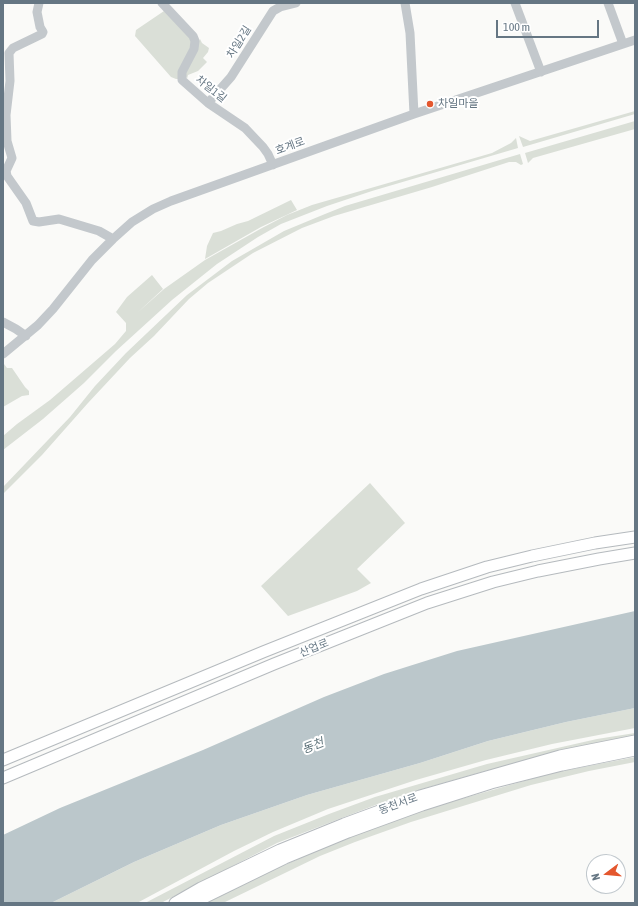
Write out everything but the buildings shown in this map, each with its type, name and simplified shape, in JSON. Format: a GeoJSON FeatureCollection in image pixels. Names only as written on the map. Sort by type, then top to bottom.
{"type":"FeatureCollection","features":[{"type":"Feature","properties":{"kind":"main road","name":"산업로"},"geometry":{"type":"LineString","coordinates":[[3,760],[263,652],[421,589],[488,567],[532,556],[595,543],[635,537]]}},
{"type":"Feature","properties":{"kind":"main road","name":"산업로"},"geometry":{"type":"LineString","coordinates":[[3,778],[427,603],[493,582],[538,571],[635,553]]}},
{"type":"Feature","properties":{"kind":"main road","name":"동천서로"},"geometry":{"type":"LineString","coordinates":[[175,903],[201,888],[280,850],[344,824],[420,796],[560,756],[635,741]]}},
{"type":"Feature","properties":{"kind":"main road","name":"동천서로"},"geometry":{"type":"LineString","coordinates":[[193,903],[284,858],[348,832],[422,805],[491,783],[562,765],[635,750]]}},
{"type":"Feature","properties":{"kind":"street"},"geometry":{"type":"LineString","coordinates":[[39,3],[36,12],[43,32],[42,34],[12,48],[9,53],[10,81],[6,115],[7,141],[12,158],[6,171],[7,176],[21,195],[33,221],[39,222],[59,219],[99,232],[113,239]]}},
{"type":"Feature","properties":{"kind":"street","name":"차일1길"},"geometry":{"type":"LineString","coordinates":[[162,3],[195,38],[196,43],[194,49],[182,72],[184,82],[208,103],[245,128],[265,150],[273,165]]}},
{"type":"Feature","properties":{"kind":"street","name":"차일2길"},"geometry":{"type":"LineString","coordinates":[[208,103],[231,77],[273,11],[280,7],[296,3]]}},
{"type":"Feature","properties":{"kind":"street"},"geometry":{"type":"LineString","coordinates":[[405,3],[410,33],[414,114]]}},
{"type":"Feature","properties":{"kind":"street"},"geometry":{"type":"LineString","coordinates":[[515,3],[541,72]]}},
{"type":"Feature","properties":{"kind":"street"},"geometry":{"type":"LineString","coordinates":[[608,3],[623,44]]}},
{"type":"Feature","properties":{"kind":"street","name":"호계로"},"geometry":{"type":"LineString","coordinates":[[3,354],[26,336],[53,309],[92,260],[113,239],[132,222],[153,209],[171,201],[414,114],[635,40]]}},
{"type":"Feature","properties":{"kind":"street"},"geometry":{"type":"LineString","coordinates":[[3,322],[26,336]]}},
{"type":"Feature","properties":{"kind":"shaded area"},"geometry":{"type":"Polygon","coordinates":[[[164,11],[193,40],[178,79],[171,77],[135,36],[136,30],[164,11]]]}},
{"type":"Feature","properties":{"kind":"shaded area"},"geometry":{"type":"Polygon","coordinates":[[[200,39],[202,43],[209,48],[208,52],[203,58],[207,62],[198,71],[188,75],[187,79],[184,71],[200,39]]]}},
{"type":"Feature","properties":{"kind":"shaded area"},"geometry":{"type":"Polygon","coordinates":[[[635,111],[635,114],[523,147],[519,136],[530,141],[635,111]]]}},
{"type":"Feature","properties":{"kind":"shaded area"},"geometry":{"type":"Polygon","coordinates":[[[635,121],[635,129],[533,158],[528,163],[525,153],[635,121]]]}},
{"type":"Feature","properties":{"kind":"shaded area"},"geometry":{"type":"Polygon","coordinates":[[[516,138],[518,148],[372,191],[327,206],[281,224],[258,237],[217,264],[172,300],[116,351],[84,383],[43,419],[3,450],[3,436],[50,400],[115,344],[126,331],[126,323],[116,312],[127,297],[152,275],[163,289],[137,313],[164,289],[205,260],[287,215],[312,205],[492,153],[511,143],[516,138]]]}},
{"type":"Feature","properties":{"kind":"shaded area"},"geometry":{"type":"Polygon","coordinates":[[[520,154],[523,164],[521,165],[516,162],[509,162],[334,216],[302,228],[253,253],[208,283],[189,299],[154,336],[130,358],[42,455],[3,494],[3,487],[70,417],[95,386],[126,353],[187,295],[232,261],[284,231],[345,206],[520,154]]]}},
{"type":"Feature","properties":{"kind":"shaded area"},"geometry":{"type":"Polygon","coordinates":[[[291,200],[297,210],[261,227],[205,259],[207,246],[213,233],[248,221],[291,200]]]}},
{"type":"Feature","properties":{"kind":"shaded area"},"geometry":{"type":"Polygon","coordinates":[[[4,364],[7,368],[12,368],[29,391],[29,395],[22,396],[3,407],[3,365],[4,364]]]}},
{"type":"Feature","properties":{"kind":"shaded area"},"geometry":{"type":"Polygon","coordinates":[[[370,483],[405,523],[357,569],[371,583],[357,591],[288,616],[261,586],[370,483]]]}},
{"type":"Feature","properties":{"kind":"shaded area"},"geometry":{"type":"Polygon","coordinates":[[[635,708],[635,728],[552,744],[486,760],[416,780],[328,809],[273,832],[234,851],[137,903],[51,903],[134,862],[221,825],[307,795],[420,763],[488,741],[566,722],[635,708]]]}},
{"type":"Feature","properties":{"kind":"shaded area"},"geometry":{"type":"Polygon","coordinates":[[[635,733],[635,737],[559,752],[489,770],[419,790],[378,804],[277,843],[161,903],[145,903],[274,836],[375,797],[487,764],[597,739],[635,733]]]}},
{"type":"Feature","properties":{"kind":"shaded area"},"geometry":{"type":"Polygon","coordinates":[[[635,757],[635,762],[531,785],[411,822],[320,856],[223,903],[205,903],[261,875],[329,846],[426,809],[552,773],[635,757]]]}},
{"type":"Feature","properties":{"kind":"water","name":"동천"},"geometry":{"type":"Polygon","coordinates":[[[635,611],[635,708],[566,722],[488,741],[420,763],[307,795],[221,825],[134,862],[51,903],[3,903],[3,835],[60,808],[203,750],[324,697],[384,674],[457,651],[635,611]]]}},
{"type":"Feature","properties":{"kind":"place","name":"차일마을"},"geometry":{"type":"Point","coordinates":[430,104]}}]}
